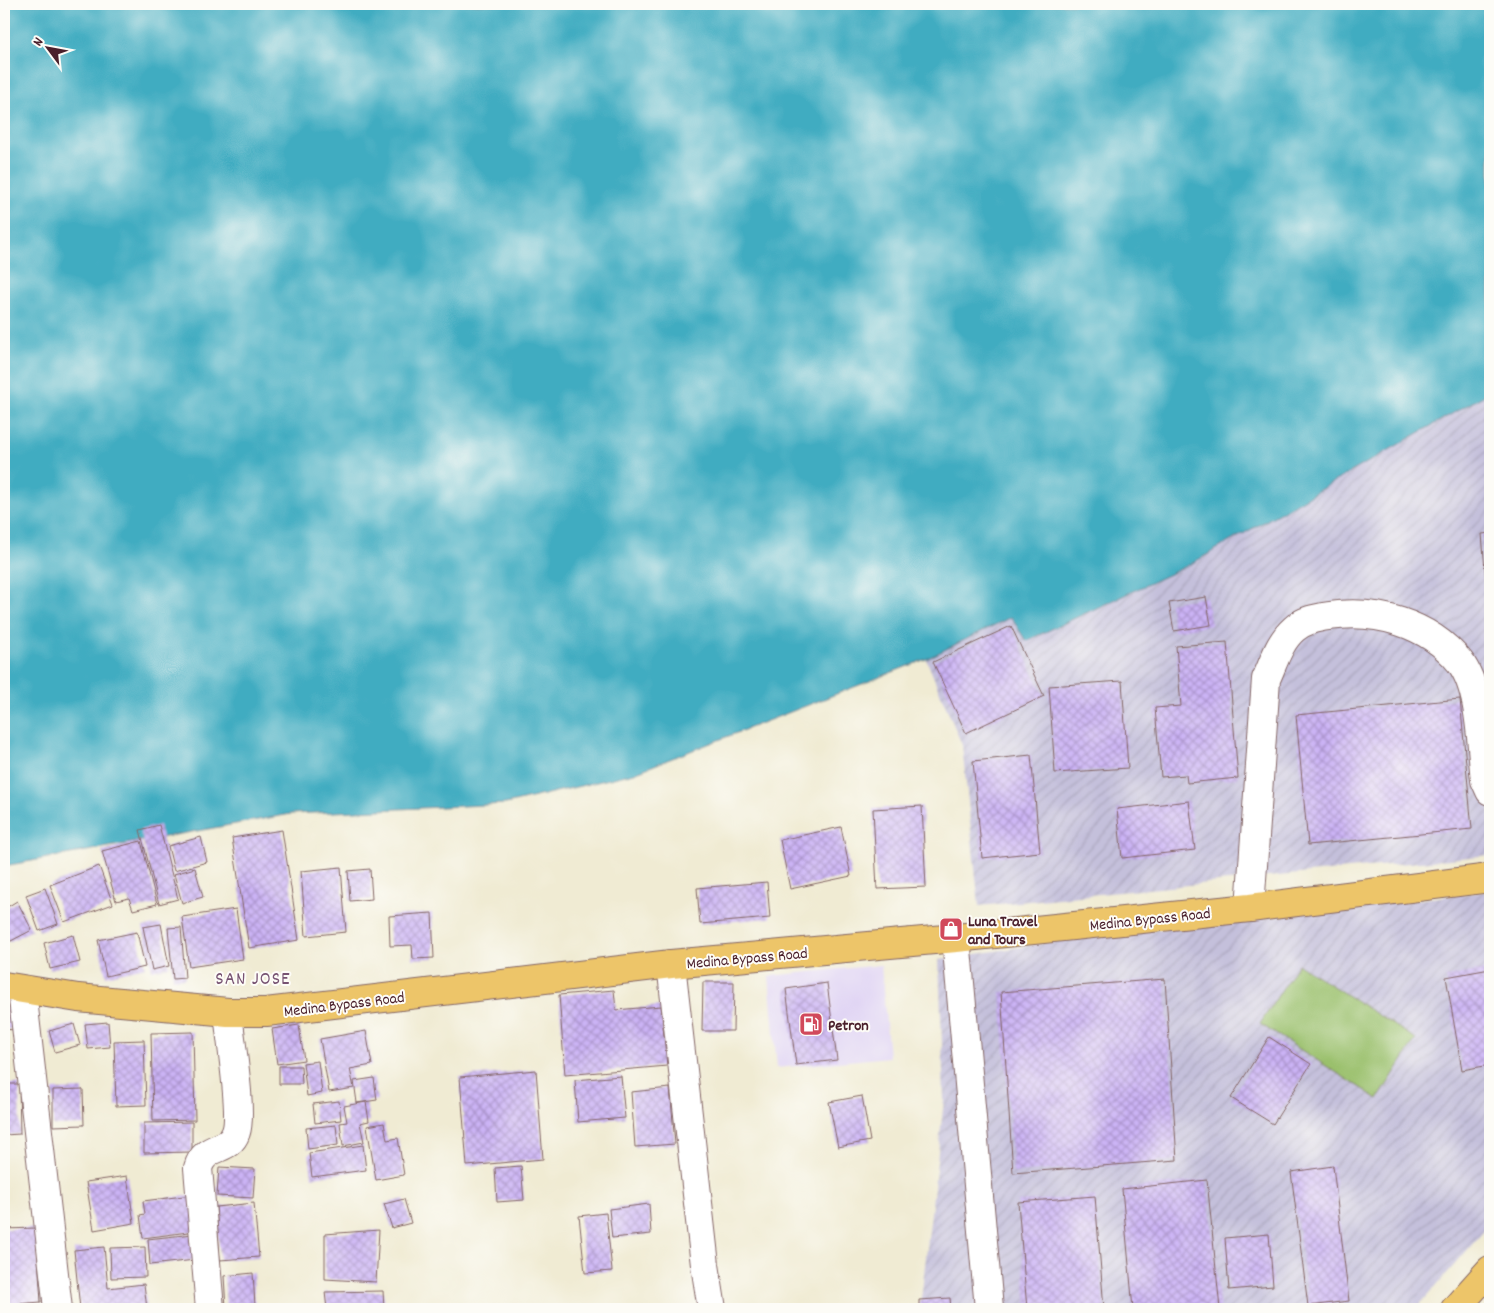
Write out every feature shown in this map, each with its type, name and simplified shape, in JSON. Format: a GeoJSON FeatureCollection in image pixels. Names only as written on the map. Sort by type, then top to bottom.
{"type":"FeatureCollection","features":[{"type":"Feature","properties":{"kind":"main road","name":"Medina Bypass Road"},"geometry":{"type":"LineString","coordinates":[[13,988],[78,998],[228,1012],[266,1012],[672,964],[956,938],[1250,908],[1490,878]]}},
{"type":"Feature","properties":{"kind":"main road"},"geometry":{"type":"LineString","coordinates":[[1455,1309],[1490,1270]]}},
{"type":"Feature","properties":{"kind":"street"},"geometry":{"type":"LineString","coordinates":[[1250,908],[1266,679],[1281,644],[1294,629],[1310,619],[1354,612],[1395,618],[1432,637],[1460,662],[1474,689],[1485,780],[1490,791]]}},
{"type":"Feature","properties":{"kind":"street"},"geometry":{"type":"LineString","coordinates":[[956,938],[989,1309]]}},
{"type":"Feature","properties":{"kind":"street"},"geometry":{"type":"LineString","coordinates":[[672,964],[705,1265],[712,1309]]}},
{"type":"Feature","properties":{"kind":"street"},"geometry":{"type":"LineString","coordinates":[[13,988],[58,1309]]}},
{"type":"Feature","properties":{"kind":"street"},"geometry":{"type":"LineString","coordinates":[[210,1309],[198,1168],[201,1158],[209,1151],[231,1140],[236,1132],[238,1112],[228,1012]]}},
{"type":"Feature","properties":{"kind":"shaded area"},"geometry":{"type":"Polygon","coordinates":[[[1490,391],[1490,855],[979,906],[962,745],[926,659],[1011,617],[1026,641],[1189,565],[1490,391]]]}},
{"type":"Feature","properties":{"kind":"shaded area"},"geometry":{"type":"Polygon","coordinates":[[[1490,891],[1490,1224],[1416,1309],[920,1309],[944,1100],[939,960],[1051,942],[1490,891]]]}},
{"type":"Feature","properties":{"kind":"shaded area"},"geometry":{"type":"Polygon","coordinates":[[[881,965],[889,1057],[777,1068],[769,976],[881,965]]]}},
{"type":"Feature","properties":{"kind":"green space"},"geometry":{"type":"Polygon","coordinates":[[[1298,964],[1416,1039],[1378,1099],[1260,1024],[1298,964]]]}},
{"type":"Feature","properties":{"kind":"water"},"geometry":{"type":"Polygon","coordinates":[[[4,4],[1490,4],[1490,392],[1189,565],[1026,641],[1011,617],[926,659],[634,773],[506,804],[291,814],[4,866],[4,4]]]}},
{"type":"Feature","properties":{"kind":"building"},"geometry":{"type":"Polygon","coordinates":[[[1490,533],[1490,618],[1489,618],[1482,534],[1490,533]]]}},
{"type":"Feature","properties":{"kind":"building"},"geometry":{"type":"Polygon","coordinates":[[[1206,597],[1211,625],[1174,631],[1169,603],[1206,597]]]}},
{"type":"Feature","properties":{"kind":"building"},"geometry":{"type":"Polygon","coordinates":[[[1011,626],[1044,696],[966,733],[933,662],[1011,626]]]}},
{"type":"Feature","properties":{"kind":"building"},"geometry":{"type":"Polygon","coordinates":[[[1227,642],[1238,778],[1187,783],[1186,775],[1161,777],[1155,708],[1181,706],[1176,646],[1227,642]]]}},
{"type":"Feature","properties":{"kind":"building"},"geometry":{"type":"Polygon","coordinates":[[[1122,681],[1128,768],[1055,773],[1049,686],[1122,681]]]}},
{"type":"Feature","properties":{"kind":"building"},"geometry":{"type":"Polygon","coordinates":[[[1460,699],[1472,829],[1308,845],[1296,715],[1460,699]]]}},
{"type":"Feature","properties":{"kind":"building"},"geometry":{"type":"Polygon","coordinates":[[[1031,755],[1040,852],[982,858],[973,761],[1031,755]]]}},
{"type":"Feature","properties":{"kind":"building"},"geometry":{"type":"Polygon","coordinates":[[[1189,801],[1195,850],[1122,858],[1117,809],[1189,801]]]}},
{"type":"Feature","properties":{"kind":"building"},"geometry":{"type":"Polygon","coordinates":[[[922,806],[926,887],[877,889],[873,809],[922,806]]]}},
{"type":"Feature","properties":{"kind":"building"},"geometry":{"type":"Polygon","coordinates":[[[159,825],[178,899],[159,904],[140,830],[159,825]]]}},
{"type":"Feature","properties":{"kind":"building"},"geometry":{"type":"Polygon","coordinates":[[[841,827],[851,876],[790,889],[780,840],[841,827]]]}},
{"type":"Feature","properties":{"kind":"building"},"geometry":{"type":"Polygon","coordinates":[[[282,830],[299,940],[249,948],[232,838],[282,830]]]}},
{"type":"Feature","properties":{"kind":"building"},"geometry":{"type":"Polygon","coordinates":[[[201,837],[207,862],[174,871],[168,846],[201,837]]]}},
{"type":"Feature","properties":{"kind":"building"},"geometry":{"type":"Polygon","coordinates":[[[141,841],[157,904],[133,910],[129,898],[116,901],[102,851],[141,841]]]}},
{"type":"Feature","properties":{"kind":"building"},"geometry":{"type":"Polygon","coordinates":[[[99,866],[113,904],[64,922],[50,885],[99,866]]]}},
{"type":"Feature","properties":{"kind":"building"},"geometry":{"type":"Polygon","coordinates":[[[341,867],[346,932],[306,936],[301,871],[341,867]]]}},
{"type":"Feature","properties":{"kind":"building"},"geometry":{"type":"Polygon","coordinates":[[[195,868],[203,897],[182,903],[174,874],[195,868]]]}},
{"type":"Feature","properties":{"kind":"building"},"geometry":{"type":"Polygon","coordinates":[[[370,869],[372,899],[350,901],[348,871],[370,869]]]}},
{"type":"Feature","properties":{"kind":"building"},"geometry":{"type":"Polygon","coordinates":[[[767,882],[770,918],[700,924],[697,888],[767,882]]]}},
{"type":"Feature","properties":{"kind":"building"},"geometry":{"type":"Polygon","coordinates":[[[45,888],[58,924],[39,931],[26,895],[45,888]]]}},
{"type":"Feature","properties":{"kind":"building"},"geometry":{"type":"Polygon","coordinates":[[[17,901],[32,930],[9,942],[4,932],[4,909],[17,901]]]}},
{"type":"Feature","properties":{"kind":"building"},"geometry":{"type":"Polygon","coordinates":[[[236,909],[243,959],[189,967],[182,917],[236,909]]]}},
{"type":"Feature","properties":{"kind":"building"},"geometry":{"type":"Polygon","coordinates":[[[432,913],[434,958],[413,959],[412,945],[390,946],[389,916],[432,913]]]}},
{"type":"Feature","properties":{"kind":"building"},"geometry":{"type":"Polygon","coordinates":[[[161,924],[169,966],[152,970],[143,927],[161,924]]]}},
{"type":"Feature","properties":{"kind":"building"},"geometry":{"type":"Polygon","coordinates":[[[181,927],[185,978],[173,979],[168,928],[181,927]]]}},
{"type":"Feature","properties":{"kind":"building"},"geometry":{"type":"Polygon","coordinates":[[[137,932],[145,967],[106,976],[98,940],[137,932]]]}},
{"type":"Feature","properties":{"kind":"building"},"geometry":{"type":"Polygon","coordinates":[[[73,935],[80,962],[50,969],[44,943],[73,935]]]}},
{"type":"Feature","properties":{"kind":"building"},"geometry":{"type":"Polygon","coordinates":[[[1490,969],[1490,1065],[1462,1070],[1446,977],[1490,969]]]}},
{"type":"Feature","properties":{"kind":"building"},"geometry":{"type":"Polygon","coordinates":[[[1165,979],[1177,1160],[1013,1173],[1001,992],[1165,979]]]}},
{"type":"Feature","properties":{"kind":"building"},"geometry":{"type":"Polygon","coordinates":[[[703,982],[734,982],[733,1031],[702,1031],[703,982]]]}},
{"type":"Feature","properties":{"kind":"building","name":"Petron"},"geometry":{"type":"Polygon","coordinates":[[[827,983],[837,1060],[796,1065],[786,989],[827,983]]]}},
{"type":"Feature","properties":{"kind":"building"},"geometry":{"type":"Polygon","coordinates":[[[614,990],[616,1010],[661,1006],[667,1066],[565,1075],[559,995],[614,990]]]}},
{"type":"Feature","properties":{"kind":"building"},"geometry":{"type":"Polygon","coordinates":[[[4,1007],[14,1007],[14,1030],[4,1029],[4,1007]]]}},
{"type":"Feature","properties":{"kind":"building"},"geometry":{"type":"Polygon","coordinates":[[[108,1022],[110,1047],[88,1049],[85,1024],[108,1022]]]}},
{"type":"Feature","properties":{"kind":"building"},"geometry":{"type":"Polygon","coordinates":[[[74,1024],[80,1045],[55,1052],[49,1031],[74,1024]]]}},
{"type":"Feature","properties":{"kind":"building"},"geometry":{"type":"Polygon","coordinates":[[[299,1025],[304,1060],[277,1064],[272,1029],[299,1025]]]}},
{"type":"Feature","properties":{"kind":"building"},"geometry":{"type":"Polygon","coordinates":[[[366,1031],[372,1065],[350,1069],[354,1088],[329,1092],[320,1039],[366,1031]]]}},
{"type":"Feature","properties":{"kind":"building"},"geometry":{"type":"Polygon","coordinates":[[[193,1032],[195,1120],[153,1121],[151,1033],[193,1032]]]}},
{"type":"Feature","properties":{"kind":"building"},"geometry":{"type":"Polygon","coordinates":[[[1269,1037],[1311,1064],[1273,1124],[1231,1098],[1269,1037]]]}},
{"type":"Feature","properties":{"kind":"building"},"geometry":{"type":"Polygon","coordinates":[[[144,1040],[146,1105],[116,1106],[114,1041],[144,1040]]]}},
{"type":"Feature","properties":{"kind":"building"},"geometry":{"type":"Polygon","coordinates":[[[318,1061],[322,1093],[307,1096],[303,1063],[318,1061]]]}},
{"type":"Feature","properties":{"kind":"building"},"geometry":{"type":"Polygon","coordinates":[[[279,1066],[301,1066],[302,1084],[279,1084],[279,1066]]]}},
{"type":"Feature","properties":{"kind":"building"},"geometry":{"type":"Polygon","coordinates":[[[536,1070],[543,1159],[467,1166],[460,1077],[536,1070]]]}},
{"type":"Feature","properties":{"kind":"building"},"geometry":{"type":"Polygon","coordinates":[[[621,1076],[625,1118],[578,1122],[575,1080],[621,1076]]]}},
{"type":"Feature","properties":{"kind":"building"},"geometry":{"type":"Polygon","coordinates":[[[374,1078],[377,1100],[357,1103],[354,1081],[374,1078]]]}},
{"type":"Feature","properties":{"kind":"building"},"geometry":{"type":"Polygon","coordinates":[[[4,1084],[19,1084],[20,1134],[4,1135],[4,1084]]]}},
{"type":"Feature","properties":{"kind":"building"},"geometry":{"type":"Polygon","coordinates":[[[670,1088],[675,1144],[635,1147],[631,1092],[670,1088]]]}},
{"type":"Feature","properties":{"kind":"building"},"geometry":{"type":"Polygon","coordinates":[[[83,1089],[84,1125],[53,1126],[53,1090],[83,1089]]]}},
{"type":"Feature","properties":{"kind":"building"},"geometry":{"type":"Polygon","coordinates":[[[862,1096],[870,1141],[838,1147],[829,1102],[862,1096]]]}},
{"type":"Feature","properties":{"kind":"building"},"geometry":{"type":"Polygon","coordinates":[[[339,1101],[341,1120],[315,1123],[313,1104],[339,1101]]]}},
{"type":"Feature","properties":{"kind":"building"},"geometry":{"type":"Polygon","coordinates":[[[366,1102],[369,1121],[360,1123],[364,1142],[343,1146],[340,1123],[347,1122],[344,1106],[366,1102]]]}},
{"type":"Feature","properties":{"kind":"building"},"geometry":{"type":"Polygon","coordinates":[[[192,1122],[192,1152],[144,1153],[144,1123],[192,1122]]]}},
{"type":"Feature","properties":{"kind":"building"},"geometry":{"type":"Polygon","coordinates":[[[384,1123],[387,1140],[398,1138],[404,1175],[376,1180],[367,1126],[384,1123]]]}},
{"type":"Feature","properties":{"kind":"building"},"geometry":{"type":"Polygon","coordinates":[[[336,1125],[338,1145],[308,1149],[306,1128],[336,1125]]]}},
{"type":"Feature","properties":{"kind":"building"},"geometry":{"type":"Polygon","coordinates":[[[363,1145],[366,1170],[312,1177],[309,1153],[363,1145]]]}},
{"type":"Feature","properties":{"kind":"building"},"geometry":{"type":"Polygon","coordinates":[[[521,1166],[524,1200],[497,1202],[495,1168],[521,1166]]]}},
{"type":"Feature","properties":{"kind":"building"},"geometry":{"type":"Polygon","coordinates":[[[1333,1166],[1349,1301],[1308,1306],[1291,1172],[1333,1166]]]}},
{"type":"Feature","properties":{"kind":"building"},"geometry":{"type":"Polygon","coordinates":[[[219,1167],[255,1169],[253,1198],[217,1196],[219,1167]]]}},
{"type":"Feature","properties":{"kind":"building"},"geometry":{"type":"Polygon","coordinates":[[[127,1176],[134,1223],[94,1230],[86,1182],[127,1176]]]}},
{"type":"Feature","properties":{"kind":"building"},"geometry":{"type":"Polygon","coordinates":[[[1207,1180],[1220,1309],[1133,1309],[1122,1189],[1207,1180]]]}},
{"type":"Feature","properties":{"kind":"building"},"geometry":{"type":"Polygon","coordinates":[[[192,1195],[196,1231],[143,1238],[140,1215],[145,1214],[143,1201],[192,1195]]]}},
{"type":"Feature","properties":{"kind":"building"},"geometry":{"type":"Polygon","coordinates":[[[1095,1196],[1104,1309],[1027,1309],[1018,1202],[1095,1196]]]}},
{"type":"Feature","properties":{"kind":"building"},"geometry":{"type":"Polygon","coordinates":[[[404,1199],[411,1223],[392,1228],[384,1204],[404,1199]]]}},
{"type":"Feature","properties":{"kind":"building"},"geometry":{"type":"Polygon","coordinates":[[[254,1203],[259,1257],[220,1260],[216,1207],[254,1203]]]}},
{"type":"Feature","properties":{"kind":"building"},"geometry":{"type":"Polygon","coordinates":[[[649,1204],[651,1234],[612,1238],[609,1209],[649,1204]]]}},
{"type":"Feature","properties":{"kind":"building"},"geometry":{"type":"Polygon","coordinates":[[[606,1213],[612,1271],[585,1273],[579,1216],[606,1213]]]}},
{"type":"Feature","properties":{"kind":"building"},"geometry":{"type":"Polygon","coordinates":[[[36,1228],[41,1302],[4,1305],[4,1229],[36,1228]]]}},
{"type":"Feature","properties":{"kind":"building"},"geometry":{"type":"Polygon","coordinates":[[[379,1230],[376,1282],[325,1279],[325,1234],[379,1230]]]}},
{"type":"Feature","properties":{"kind":"building"},"geometry":{"type":"Polygon","coordinates":[[[193,1234],[195,1260],[150,1265],[148,1239],[193,1234]]]}},
{"type":"Feature","properties":{"kind":"building"},"geometry":{"type":"Polygon","coordinates":[[[1269,1234],[1273,1286],[1229,1290],[1225,1238],[1269,1234]]]}},
{"type":"Feature","properties":{"kind":"building"},"geometry":{"type":"Polygon","coordinates":[[[104,1247],[108,1288],[144,1284],[147,1309],[80,1309],[74,1250],[104,1247]]]}},
{"type":"Feature","properties":{"kind":"building"},"geometry":{"type":"Polygon","coordinates":[[[145,1247],[146,1277],[111,1278],[110,1248],[145,1247]]]}},
{"type":"Feature","properties":{"kind":"building"},"geometry":{"type":"Polygon","coordinates":[[[253,1273],[255,1306],[226,1308],[224,1276],[253,1273]]]}},
{"type":"Feature","properties":{"kind":"building"},"geometry":{"type":"Polygon","coordinates":[[[383,1291],[384,1309],[327,1309],[325,1292],[383,1291]]]}},
{"type":"Feature","properties":{"kind":"building"},"geometry":{"type":"Polygon","coordinates":[[[950,1298],[951,1309],[919,1309],[919,1300],[950,1298]]]}},
{"type":"Feature","properties":{"kind":"place","name":"Luna Travel and Tours"},"geometry":{"type":"Point","coordinates":[951,929]}},
{"type":"Feature","properties":{"kind":"place","name":"Petron"},"geometry":{"type":"Point","coordinates":[811,1024]}},
{"type":"Feature","properties":{"kind":"district","name":"SAN JOSE"},"geometry":{"type":"Point","coordinates":[253,977]}}]}
